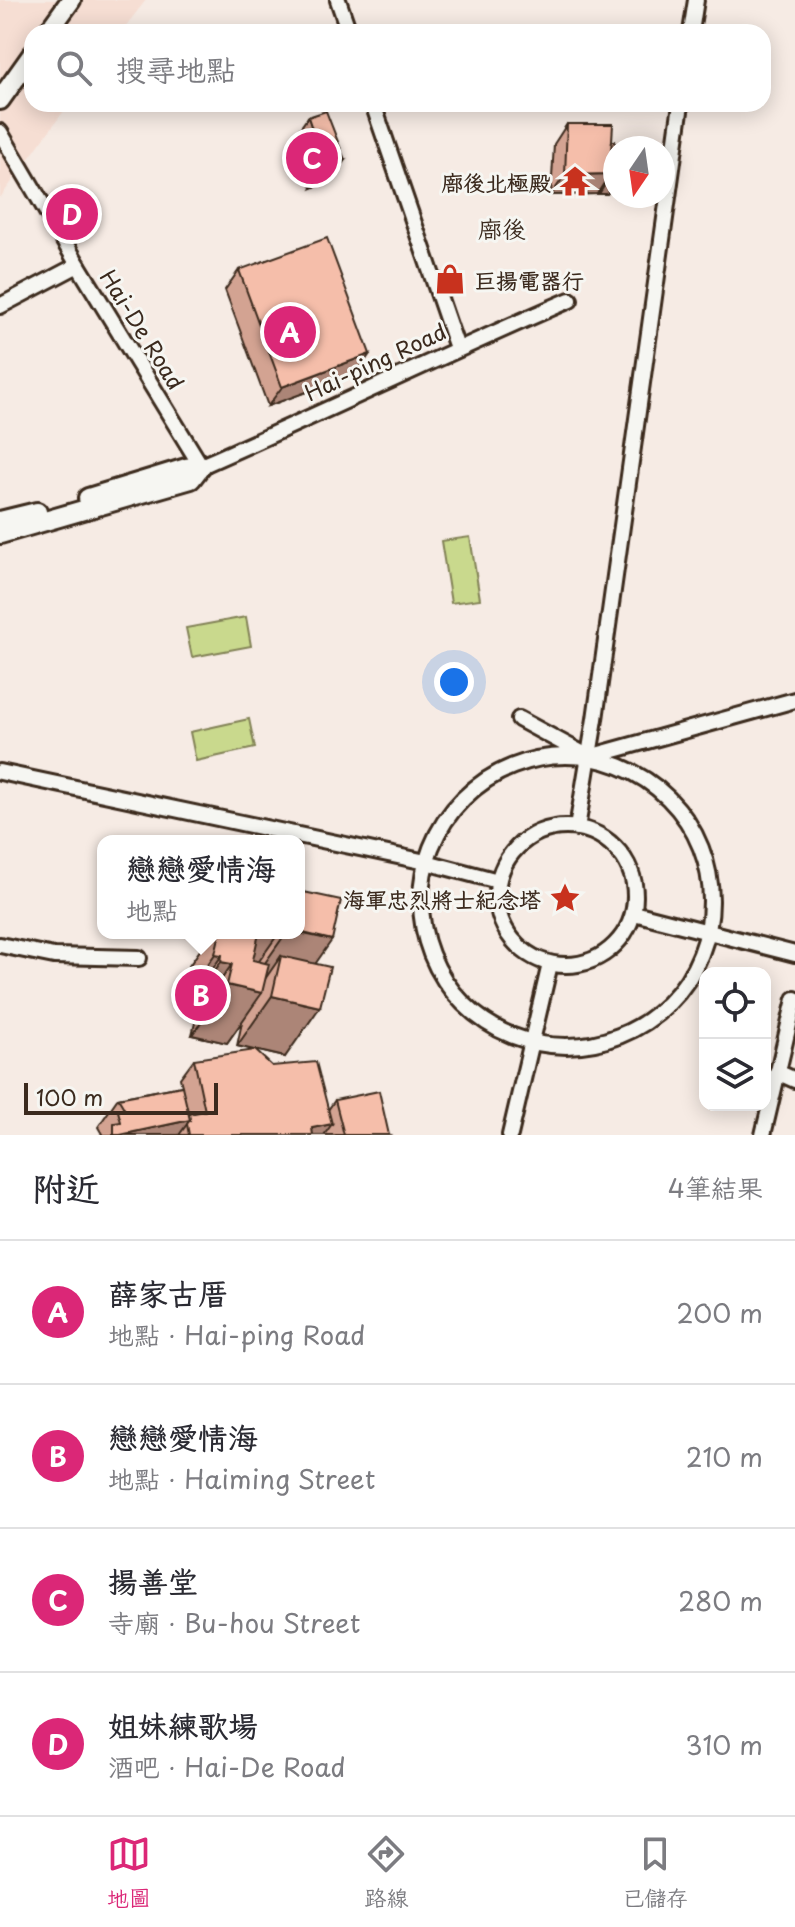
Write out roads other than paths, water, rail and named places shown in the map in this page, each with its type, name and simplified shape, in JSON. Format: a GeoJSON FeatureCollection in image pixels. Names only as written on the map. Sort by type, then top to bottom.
{"type":"FeatureCollection","features":[{"type":"Feature","properties":{"kind":"street"},"geometry":{"type":"LineString","coordinates":[[54,24],[71,0]]}},
{"type":"Feature","properties":{"kind":"street"},"geometry":{"type":"LineString","coordinates":[[338,0],[346,24]]}},
{"type":"Feature","properties":{"kind":"street"},"geometry":{"type":"LineString","coordinates":[[692,24],[696,0]]}},
{"type":"Feature","properties":{"kind":"street"},"geometry":{"type":"LineString","coordinates":[[0,100],[24,66]]}},
{"type":"Feature","properties":{"kind":"street"},"geometry":{"type":"LineString","coordinates":[[376,112],[457,348]]}},
{"type":"Feature","properties":{"kind":"street"},"geometry":{"type":"LineString","coordinates":[[577,828],[680,112]]}},
{"type":"Feature","properties":{"kind":"street","name":"Hai-De Road"},"geometry":{"type":"LineString","coordinates":[[0,132],[201,466]]}},
{"type":"Feature","properties":{"kind":"street"},"geometry":{"type":"LineString","coordinates":[[0,306],[78,265]]}},
{"type":"Feature","properties":{"kind":"street","name":"Hai-ping Road"},"geometry":{"type":"LineString","coordinates":[[0,521],[201,466],[457,348],[570,300]]}},
{"type":"Feature","properties":{"kind":"street","name":"Hai-ping Road"},"geometry":{"type":"LineString","coordinates":[[0,534],[191,479],[201,466]]}},
{"type":"Feature","properties":{"kind":"street"},"geometry":{"type":"LineString","coordinates":[[519,719],[589,757],[622,767],[651,783],[676,806],[695,834],[707,865],[710,887],[708,932],[689,979],[673,1000],[642,1023],[607,1040],[582,1044],[556,1045],[507,1033],[464,1004],[441,973],[425,938],[421,887],[426,862],[437,834],[453,808],[487,779],[529,760],[559,756],[589,757],[795,700]]}},
{"type":"Feature","properties":{"kind":"street"},"geometry":{"type":"LineString","coordinates":[[0,772],[298,835]]}},
{"type":"Feature","properties":{"kind":"street"},"geometry":{"type":"LineString","coordinates":[[555,828],[577,828],[606,840],[628,865],[635,889],[634,913],[627,930],[602,956],[577,964],[550,964],[530,956],[513,942],[502,924],[496,903],[498,881],[505,862],[527,840],[555,828]]}},
{"type":"Feature","properties":{"kind":"street"},"geometry":{"type":"LineString","coordinates":[[305,836],[498,881]]}},
{"type":"Feature","properties":{"kind":"street"},"geometry":{"type":"LineString","coordinates":[[634,913],[795,954]]}},
{"type":"Feature","properties":{"kind":"street"},"geometry":{"type":"LineString","coordinates":[[0,945],[54,956],[139,958]]}},
{"type":"Feature","properties":{"kind":"street"},"geometry":{"type":"LineString","coordinates":[[510,1135],[550,964]]}},
{"type":"Feature","properties":{"kind":"street"},"geometry":{"type":"LineString","coordinates":[[763,1135],[795,999]]}},
{"type":"Feature","properties":{"kind":"street"},"geometry":{"type":"LineString","coordinates":[[777,1072],[795,1080]]}},
{"type":"Feature","properties":{"kind":"place","name":"揚善堂"},"geometry":{"type":"Point","coordinates":[312,158]}},
{"type":"Feature","properties":{"kind":"place","name":"廍後北極殿"},"geometry":{"type":"Point","coordinates":[575,181]}},
{"type":"Feature","properties":{"kind":"place","name":"姐妹練歌場"},"geometry":{"type":"Point","coordinates":[72,214]}},
{"type":"Feature","properties":{"kind":"place","name":"巨揚電器行"},"geometry":{"type":"Point","coordinates":[450,279]}},
{"type":"Feature","properties":{"kind":"place","name":"薛家古厝"},"geometry":{"type":"Point","coordinates":[290,332]}},
{"type":"Feature","properties":{"kind":"place","name":"海軍忠烈將士紀念塔"},"geometry":{"type":"Point","coordinates":[565,898]}},
{"type":"Feature","properties":{"kind":"place","name":"戀戀愛情海"},"geometry":{"type":"Point","coordinates":[201,995]}},
{"type":"Feature","properties":{"kind":"district","name":"廍後"},"geometry":{"type":"Point","coordinates":[502,228]}}]}
